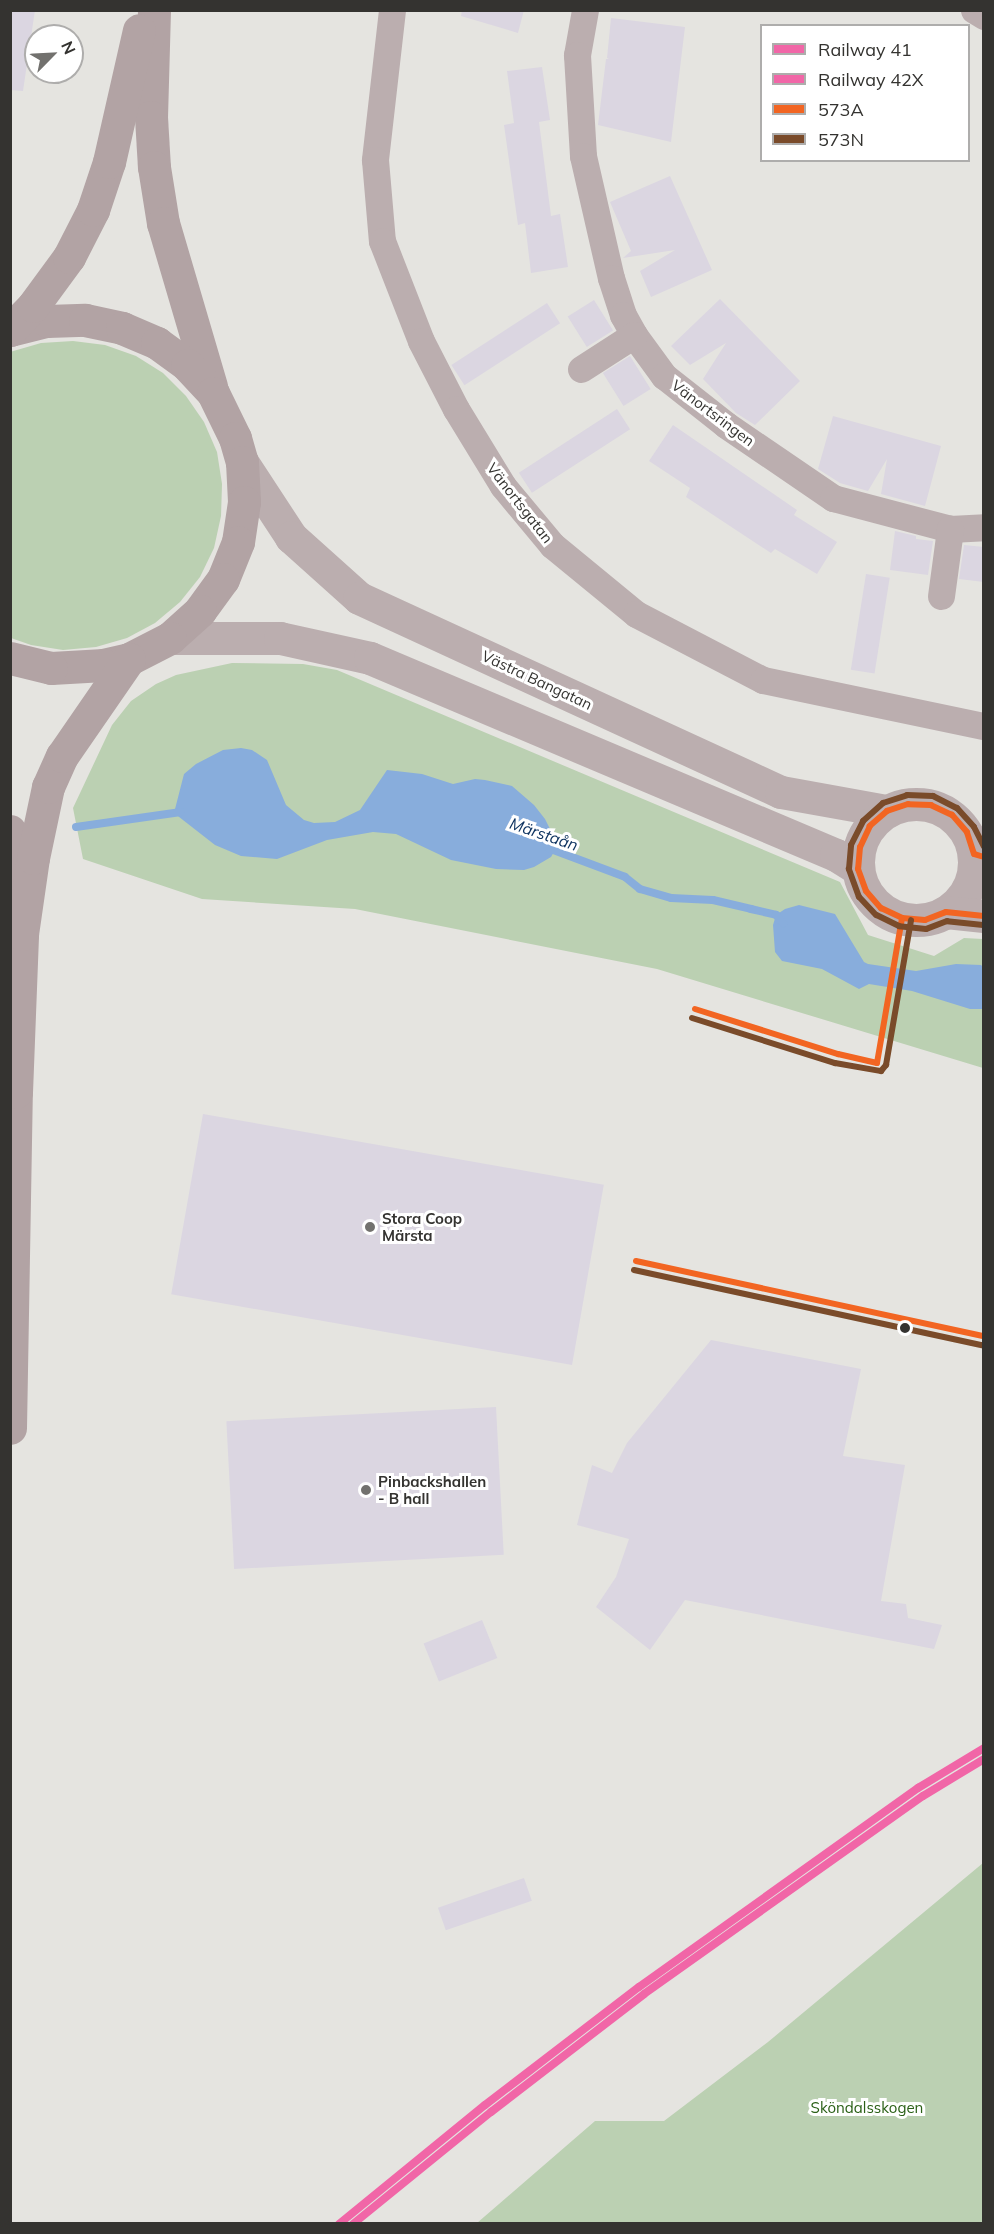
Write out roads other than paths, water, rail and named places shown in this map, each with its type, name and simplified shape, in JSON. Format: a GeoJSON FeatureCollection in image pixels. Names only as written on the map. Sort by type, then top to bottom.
{"type":"FeatureCollection","features":[{"type":"Feature","properties":{"kind":"main road"},"geometry":{"type":"LineString","coordinates":[[10,330],[33,306],[69,257],[93,210],[109,162],[143,10]]}},
{"type":"Feature","properties":{"kind":"main road"},"geometry":{"type":"LineString","coordinates":[[10,658],[51,668],[78,669],[129,658],[170,638],[200,611],[217,587],[238,542],[244,502],[242,462],[236,438],[213,393],[163,222],[154,167],[151,117],[154,10]]}},
{"type":"Feature","properties":{"kind":"main road"},"geometry":{"type":"LineString","coordinates":[[10,330],[47,321],[85,320],[122,328],[157,343],[188,365],[213,393]]}},
{"type":"Feature","properties":{"kind":"main road"},"geometry":{"type":"LineString","coordinates":[[10,1428],[16,1092],[22,934],[38,825],[48,787],[62,756],[129,658]]}},
{"type":"Feature","properties":{"kind":"main road"},"geometry":{"type":"LineString","coordinates":[[10,831],[15,852],[22,934]]}},
{"type":"Feature","properties":{"kind":"street","name":"Vänortsgatan"},"geometry":{"type":"LineString","coordinates":[[392,10],[375,160],[382,241],[421,341],[456,409],[510,494],[552,545],[636,614],[763,680],[984,726]]}},
{"type":"Feature","properties":{"kind":"street","name":"Vänortsringen"},"geometry":{"type":"LineString","coordinates":[[585,10],[577,55],[583,156],[611,278],[623,315],[634,335],[664,376],[726,425],[833,498],[950,529],[984,527]]}},
{"type":"Feature","properties":{"kind":"street"},"geometry":{"type":"LineString","coordinates":[[974,10],[984,15]]}},
{"type":"Feature","properties":{"kind":"street"},"geometry":{"type":"LineString","coordinates":[[581,369],[634,335]]}},
{"type":"Feature","properties":{"kind":"street","name":"Västra Bangatan"},"geometry":{"type":"LineString","coordinates":[[242,462],[291,537],[359,598],[781,792],[887,811],[908,804],[931,805],[952,815],[967,832],[979,855],[973,877],[963,897],[946,912]]}},
{"type":"Feature","properties":{"kind":"street"},"geometry":{"type":"LineString","coordinates":[[941,596],[950,529]]}},
{"type":"Feature","properties":{"kind":"street"},"geometry":{"type":"LineString","coordinates":[[170,638],[280,638],[370,657],[836,855],[858,870]]}},
{"type":"Feature","properties":{"kind":"street"},"geometry":{"type":"LineString","coordinates":[[887,811],[870,826],[860,847],[858,870],[866,891],[881,908],[902,918],[925,920],[946,912],[984,916]]}},
{"type":"Feature","properties":{"kind":"street"},"geometry":{"type":"LineString","coordinates":[[10,1029],[16,1092]]}},
{"type":"Feature","properties":{"kind":"water"},"geometry":{"type":"Polygon","coordinates":[[[241,748],[252,750],[267,760],[286,805],[304,820],[314,823],[335,822],[360,810],[387,770],[422,774],[453,784],[475,779],[485,780],[512,786],[534,805],[545,819],[553,835],[555,850],[551,857],[534,867],[524,870],[496,869],[451,860],[396,834],[373,832],[327,840],[277,859],[241,856],[215,845],[174,813],[184,774],[196,764],[223,750],[241,748]]]}},
{"type":"Feature","properties":{"kind":"water"},"geometry":{"type":"Polygon","coordinates":[[[799,905],[835,914],[864,962],[868,964],[916,971],[956,964],[981,965],[983,967],[983,1009],[970,1009],[912,991],[869,984],[859,989],[822,969],[782,961],[775,952],[773,925],[776,915],[785,909],[799,905]]]}},
{"type":"Feature","properties":{"kind":"waterway","name":"Märstaån"},"geometry":{"type":"LineString","coordinates":[[76,827],[181,812]]}},
{"type":"Feature","properties":{"kind":"waterway","name":"Märstaån"},"geometry":{"type":"LineString","coordinates":[[548,848],[625,877],[640,889],[671,898],[713,900],[751,909],[776,915],[783,923]]}},
{"type":"Feature","properties":{"kind":"rail line","name":"41"},"geometry":{"type":"LineString","coordinates":[[339,2224],[485,2105],[639,1987],[918,1788],[984,1748]]}},
{"type":"Feature","properties":{"kind":"rail line","name":"42X"},"geometry":{"type":"LineString","coordinates":[[353,2224],[491,2112],[644,1994],[923,1796],[984,1759]]}},
{"type":"Feature","properties":{"kind":"place","name":"Stora Coop Märsta"},"geometry":{"type":"Point","coordinates":[370,1227]}},
{"type":"Feature","properties":{"kind":"place","name":"Pinbackshallen - B hall"},"geometry":{"type":"Point","coordinates":[366,1490]}},
{"type":"Feature","properties":{"kind":"park label","name":"Sköndalsskogen"},"geometry":{"type":"Point","coordinates":[867,2108]}}]}
